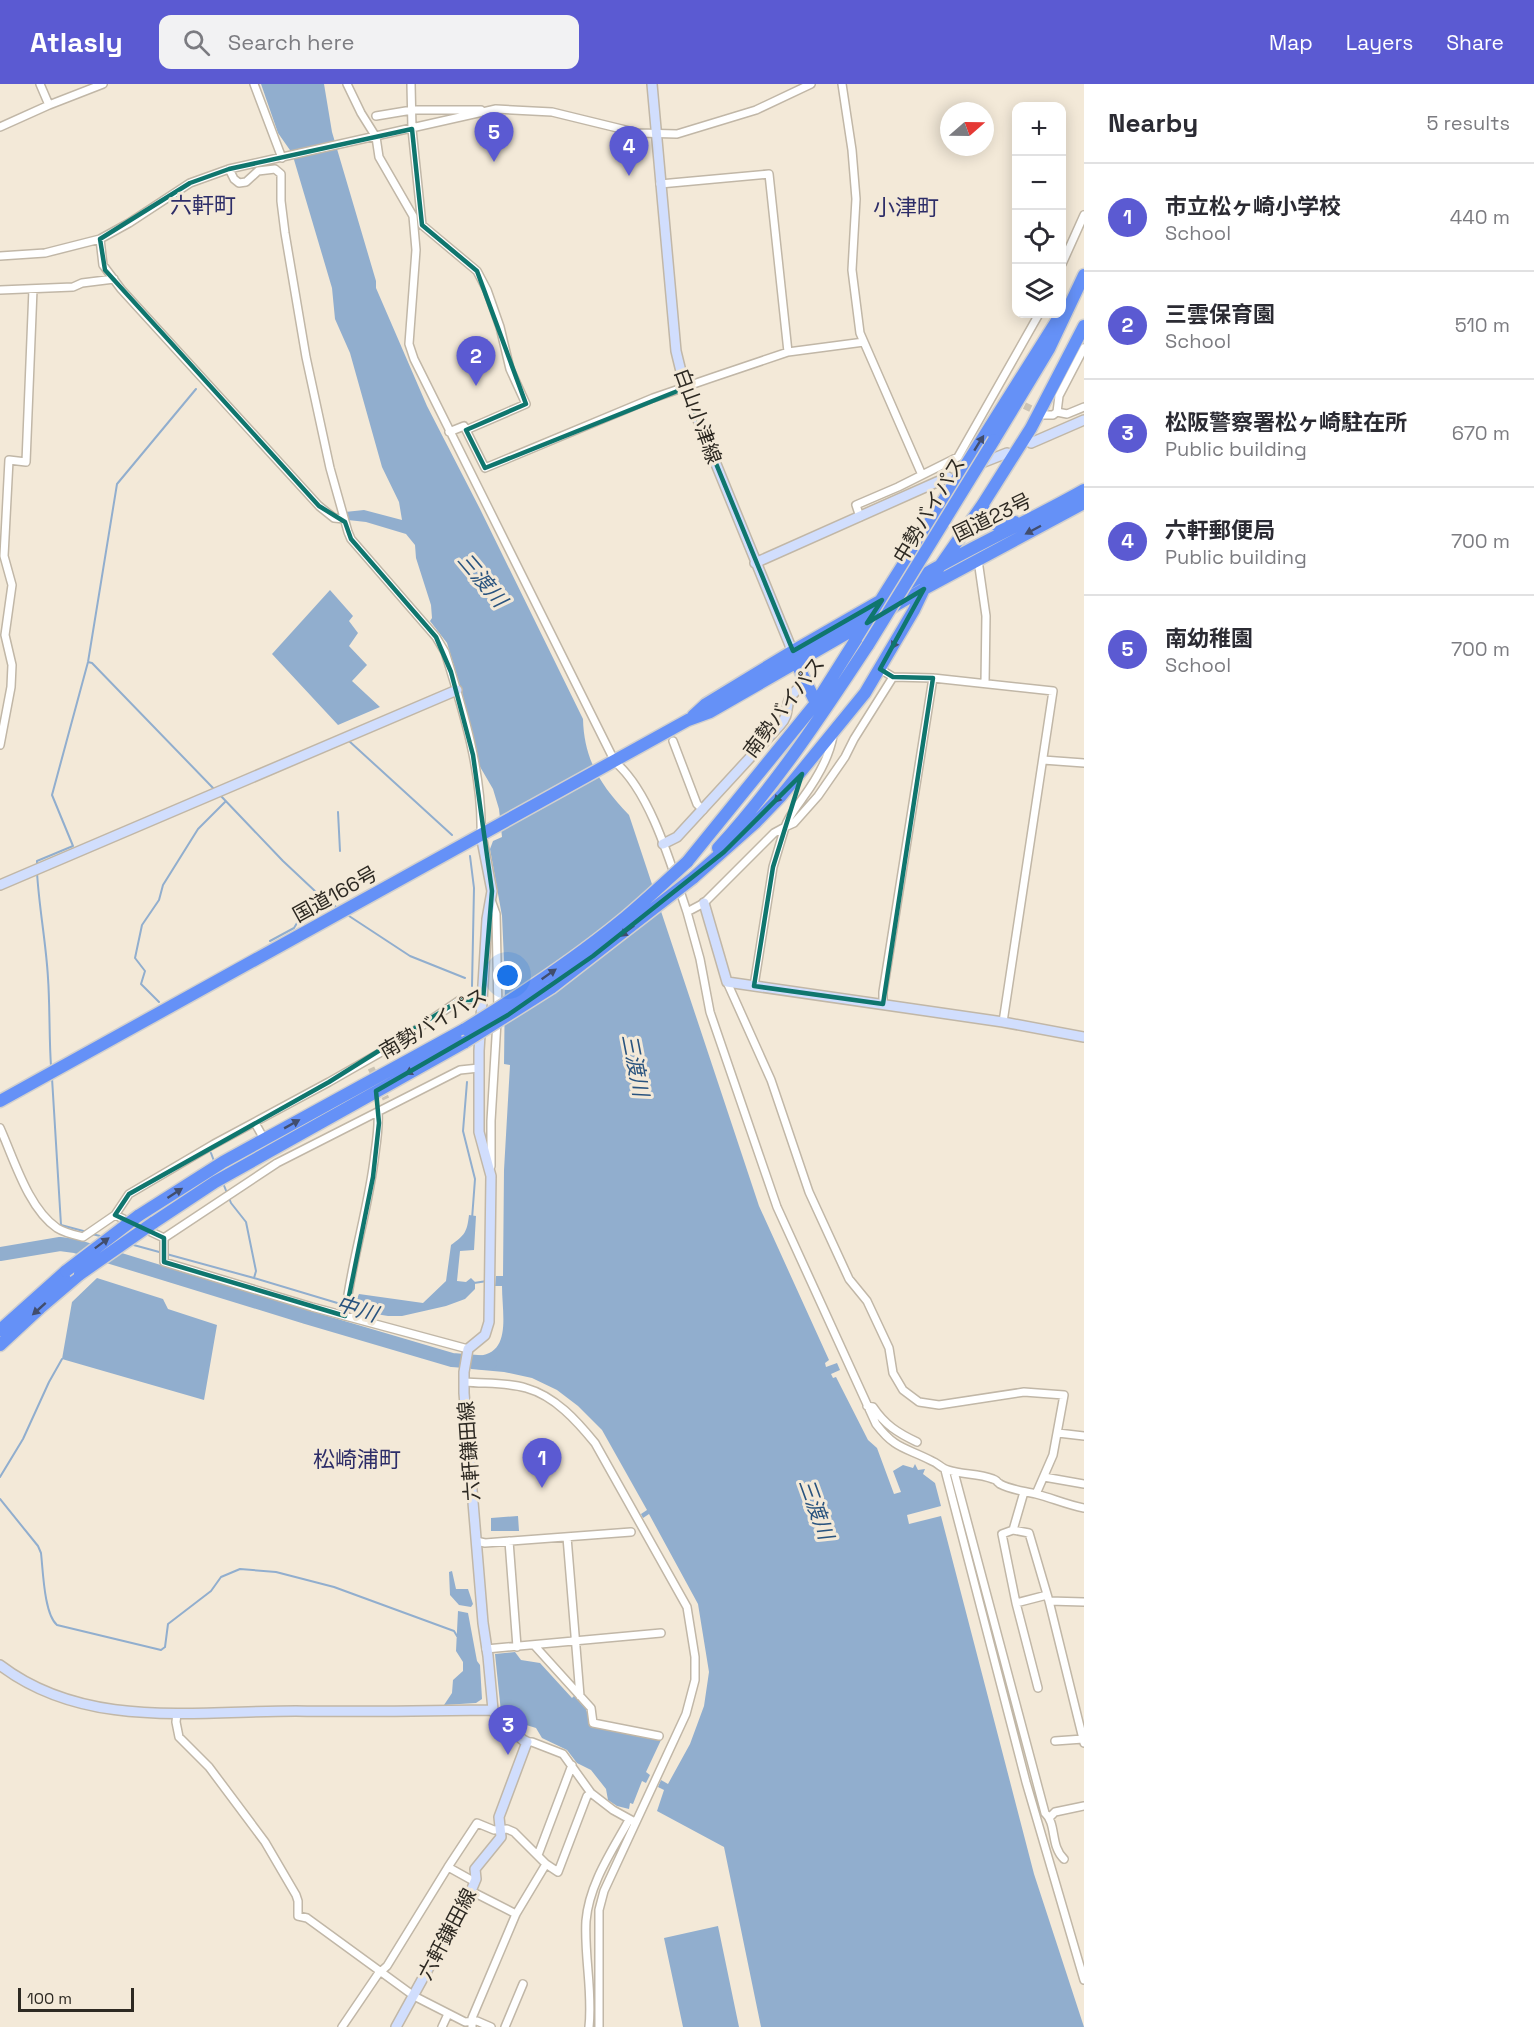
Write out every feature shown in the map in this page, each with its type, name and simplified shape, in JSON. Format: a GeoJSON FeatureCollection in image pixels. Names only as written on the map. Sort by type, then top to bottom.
{"type":"FeatureCollection","features":[{"type":"Feature","properties":{"kind":"highway","name":"南勢バイパス"},"geometry":{"type":"LineString","coordinates":[[1066,305],[1083,278]]}},
{"type":"Feature","properties":{"kind":"highway","name":"中勢バイパス"},"geometry":{"type":"LineString","coordinates":[[672,894],[715,840],[791,756],[868,645],[1049,349],[1083,278]]}},
{"type":"Feature","properties":{"kind":"highway","name":"南勢バイパス"},"geometry":{"type":"LineString","coordinates":[[0,1330],[66,1270],[138,1216],[213,1176],[227,1175],[267,1145],[465,1029],[536,984],[622,919],[691,871],[815,700],[867,623],[1058,318]]}},
{"type":"Feature","properties":{"kind":"highway"},"geometry":{"type":"LineString","coordinates":[[691,871],[755,823],[781,796],[865,693],[924,589],[983,504],[1031,428],[1084,326]]}},
{"type":"Feature","properties":{"kind":"highway","name":"国道23号"},"geometry":{"type":"LineString","coordinates":[[794,657],[940,564],[1084,490]]}},
{"type":"Feature","properties":{"kind":"highway","name":"国道23号"},"geometry":{"type":"LineString","coordinates":[[794,657],[867,623],[924,589],[1084,503]]}},
{"type":"Feature","properties":{"kind":"highway"},"geometry":{"type":"LineString","coordinates":[[983,504],[987,518],[992,524],[1001,526],[1052,508]]}},
{"type":"Feature","properties":{"kind":"highway"},"geometry":{"type":"LineString","coordinates":[[914,610],[928,594],[964,567]]}},
{"type":"Feature","properties":{"kind":"highway"},"geometry":{"type":"LineString","coordinates":[[794,657],[815,700]]}},
{"type":"Feature","properties":{"kind":"highway","name":"国道166号"},"geometry":{"type":"LineString","coordinates":[[0,1101],[688,720],[710,712],[794,657]]}},
{"type":"Feature","properties":{"kind":"highway","name":"南勢バイパス"},"geometry":{"type":"LineString","coordinates":[[0,1345],[80,1274],[213,1176],[223,1162],[267,1145],[465,1042],[551,988],[672,894]]}},
{"type":"Feature","properties":{"kind":"street"},"geometry":{"type":"LineString","coordinates":[[40,84],[49,105]]}},
{"type":"Feature","properties":{"kind":"street"},"geometry":{"type":"LineString","coordinates":[[0,127],[103,84]]}},
{"type":"Feature","properties":{"kind":"street"},"geometry":{"type":"LineString","coordinates":[[254,84],[284,157]]}},
{"type":"Feature","properties":{"kind":"street"},"geometry":{"type":"LineString","coordinates":[[347,84],[376,137],[379,157],[413,216],[416,250],[409,345],[414,359],[615,762],[624,769],[644,801],[663,844],[687,912],[700,959],[710,1012],[777,1207],[876,1424],[888,1439],[908,1452],[934,1461],[945,1470],[994,1479],[1000,1484],[1024,1492],[1036,1492],[1067,1506],[1084,1508]]}},
{"type":"Feature","properties":{"kind":"street"},"geometry":{"type":"LineString","coordinates":[[411,84],[412,129],[422,225],[477,271],[500,327],[510,369],[526,404],[466,430]]}},
{"type":"Feature","properties":{"kind":"street","name":"白山小津線"},"geometry":{"type":"LineString","coordinates":[[652,84],[676,351],[685,388],[794,657]]}},
{"type":"Feature","properties":{"kind":"street"},"geometry":{"type":"LineString","coordinates":[[376,116],[412,111],[496,109],[552,112],[624,130],[677,134],[745,114],[811,84]]}},
{"type":"Feature","properties":{"kind":"street"},"geometry":{"type":"LineString","coordinates":[[842,84],[852,150],[856,199],[852,270],[860,333],[922,475]]}},
{"type":"Feature","properties":{"kind":"street"},"geometry":{"type":"LineString","coordinates":[[0,256],[45,253],[100,239],[190,183],[229,169],[496,109]]}},
{"type":"Feature","properties":{"kind":"street"},"geometry":{"type":"LineString","coordinates":[[229,169],[239,183],[246,182],[258,171],[275,169],[281,174],[283,216],[294,290],[330,468],[344,519],[351,539],[442,646],[457,690],[473,755],[482,821],[481,835],[492,891],[487,919],[479,1068],[479,1132],[491,1176]]}},
{"type":"Feature","properties":{"kind":"street"},"geometry":{"type":"LineString","coordinates":[[660,184],[769,174],[788,352]]}},
{"type":"Feature","properties":{"kind":"street"},"geometry":{"type":"LineString","coordinates":[[1066,255],[1084,215]]}},
{"type":"Feature","properties":{"kind":"street"},"geometry":{"type":"LineString","coordinates":[[100,239],[103,265],[114,279],[319,506],[334,518],[344,519]]}},
{"type":"Feature","properties":{"kind":"street"},"geometry":{"type":"LineString","coordinates":[[0,290],[73,287],[82,283],[114,279]]}},
{"type":"Feature","properties":{"kind":"street"},"geometry":{"type":"LineString","coordinates":[[0,745],[12,676],[12,665],[5,635],[12,585],[4,556],[9,460],[26,462],[33,289]]}},
{"type":"Feature","properties":{"kind":"street"},"geometry":{"type":"LineString","coordinates":[[861,517],[856,505],[958,457],[1037,318]]}},
{"type":"Feature","properties":{"kind":"street"},"geometry":{"type":"LineString","coordinates":[[450,432],[464,426],[485,468],[653,398],[788,352],[864,342]]}},
{"type":"Feature","properties":{"kind":"street"},"geometry":{"type":"LineString","coordinates":[[1057,412],[1059,396],[1084,348]]}},
{"type":"Feature","properties":{"kind":"street"},"geometry":{"type":"LineString","coordinates":[[995,392],[1005,396]]}},
{"type":"Feature","properties":{"kind":"street"},"geometry":{"type":"LineString","coordinates":[[1044,415],[1053,415],[1057,412],[1067,414],[1084,407]]}},
{"type":"Feature","properties":{"kind":"street"},"geometry":{"type":"LineString","coordinates":[[1030,443],[1084,420]]}},
{"type":"Feature","properties":{"kind":"street"},"geometry":{"type":"LineString","coordinates":[[975,466],[1007,453]]}},
{"type":"Feature","properties":{"kind":"street"},"geometry":{"type":"LineString","coordinates":[[755,563],[948,477]]}},
{"type":"Feature","properties":{"kind":"street"},"geometry":{"type":"LineString","coordinates":[[978,560],[986,616],[985,683]]}},
{"type":"Feature","properties":{"kind":"street"},"geometry":{"type":"LineString","coordinates":[[880,669],[893,676],[985,683],[1053,692],[1003,1022]]}},
{"type":"Feature","properties":{"kind":"street"},"geometry":{"type":"LineString","coordinates":[[687,912],[704,903],[774,833],[794,823],[818,796],[845,758],[854,739],[893,676]]}},
{"type":"Feature","properties":{"kind":"street"},"geometry":{"type":"LineString","coordinates":[[663,844],[677,837],[783,722],[788,711],[789,700],[802,685],[803,678]]}},
{"type":"Feature","properties":{"kind":"street"},"geometry":{"type":"LineString","coordinates":[[883,1004],[883,992],[933,678]]}},
{"type":"Feature","properties":{"kind":"street"},"geometry":{"type":"LineString","coordinates":[[0,885],[457,690]]}},
{"type":"Feature","properties":{"kind":"street"},"geometry":{"type":"LineString","coordinates":[[794,694],[803,694],[815,700]]}},
{"type":"Feature","properties":{"kind":"street"},"geometry":{"type":"LineString","coordinates":[[754,986],[772,867],[789,817],[829,755],[834,731]]}},
{"type":"Feature","properties":{"kind":"street"},"geometry":{"type":"LineString","coordinates":[[673,741],[697,804],[703,810]]}},
{"type":"Feature","properties":{"kind":"street"},"geometry":{"type":"LineString","coordinates":[[1043,760],[1084,763]]}},
{"type":"Feature","properties":{"kind":"street"},"geometry":{"type":"LineString","coordinates":[[164,1238],[164,1262],[346,1309],[468,1349],[481,1340],[488,1329],[491,1121],[496,1047],[498,947],[496,914],[491,900]]}},
{"type":"Feature","properties":{"kind":"street"},"geometry":{"type":"LineString","coordinates":[[704,903],[727,982],[771,1080],[809,1192],[849,1279],[867,1301],[889,1348],[893,1373],[903,1390],[919,1402],[939,1405],[1024,1392],[1064,1395],[1053,1455],[1036,1492]]}},
{"type":"Feature","properties":{"kind":"street"},"geometry":{"type":"LineString","coordinates":[[727,982],[1003,1022],[1084,1037]]}},
{"type":"Feature","properties":{"kind":"street"},"geometry":{"type":"LineString","coordinates":[[0,1128],[39,1212],[58,1229],[84,1238],[115,1215],[129,1194],[214,1144],[392,1046],[460,1000],[483,999]]}},
{"type":"Feature","properties":{"kind":"street"},"geometry":{"type":"LineString","coordinates":[[367,1060],[371,1068]]}},
{"type":"Feature","properties":{"kind":"street"},"geometry":{"type":"LineString","coordinates":[[164,1238],[277,1163],[378,1112],[388,1102],[460,1070],[479,1068]]}},
{"type":"Feature","properties":{"kind":"street"},"geometry":{"type":"LineString","coordinates":[[346,1309],[348,1285],[373,1178],[379,1123],[378,1112]]}},
{"type":"Feature","properties":{"kind":"street"},"geometry":{"type":"LineString","coordinates":[[255,1123],[277,1163]]}},
{"type":"Feature","properties":{"kind":"street"},"geometry":{"type":"LineString","coordinates":[[115,1215],[164,1238]]}},
{"type":"Feature","properties":{"kind":"street","name":"六軒鎌田線"},"geometry":{"type":"LineString","coordinates":[[468,1349],[465,1377],[476,1541],[493,1706]]}},
{"type":"Feature","properties":{"kind":"street"},"geometry":{"type":"LineString","coordinates":[[465,1377],[535,1391],[553,1402],[577,1423],[595,1443],[687,1607],[693,1645],[695,1680],[687,1714],[652,1788],[600,1874],[587,1911],[590,2027]]}},
{"type":"Feature","properties":{"kind":"street"},"geometry":{"type":"LineString","coordinates":[[867,1406],[873,1407],[880,1418],[895,1432],[917,1442]]}},
{"type":"Feature","properties":{"kind":"street"},"geometry":{"type":"LineString","coordinates":[[1058,1433],[1084,1436]]}},
{"type":"Feature","properties":{"kind":"street"},"geometry":{"type":"LineString","coordinates":[[945,1470],[1026,1782],[1084,1980]]}},
{"type":"Feature","properties":{"kind":"street"},"geometry":{"type":"LineString","coordinates":[[954,1472],[1045,1813],[1050,1817],[1053,1838],[1059,1854],[1064,1859]]}},
{"type":"Feature","properties":{"kind":"street"},"geometry":{"type":"LineString","coordinates":[[1044,1477],[1084,1484]]}},
{"type":"Feature","properties":{"kind":"street"},"geometry":{"type":"LineString","coordinates":[[1013,1530],[1024,1492]]}},
{"type":"Feature","properties":{"kind":"street"},"geometry":{"type":"LineString","coordinates":[[1038,1688],[1016,1603],[1002,1534],[1013,1530],[1029,1533],[1084,1741],[1055,1741]]}},
{"type":"Feature","properties":{"kind":"street"},"geometry":{"type":"LineString","coordinates":[[476,1541],[485,1543],[631,1532]]}},
{"type":"Feature","properties":{"kind":"street"},"geometry":{"type":"LineString","coordinates":[[567,1537],[580,1696]]}},
{"type":"Feature","properties":{"kind":"street"},"geometry":{"type":"LineString","coordinates":[[509,1541],[517,1647]]}},
{"type":"Feature","properties":{"kind":"street"},"geometry":{"type":"LineString","coordinates":[[1016,1603],[1048,1598],[1084,1602]]}},
{"type":"Feature","properties":{"kind":"street"},"geometry":{"type":"LineString","coordinates":[[487,1653],[517,1647],[661,1633]]}},
{"type":"Feature","properties":{"kind":"street"},"geometry":{"type":"LineString","coordinates":[[534,1646],[591,1708],[593,1723],[659,1736]]}},
{"type":"Feature","properties":{"kind":"street"},"geometry":{"type":"LineString","coordinates":[[0,1665],[42,1690],[78,1704],[122,1712],[177,1713],[493,1706],[498,1719],[527,1742],[563,1754],[591,1793],[632,1821]]}},
{"type":"Feature","properties":{"kind":"street"},"geometry":{"type":"LineString","coordinates":[[177,1713],[179,1737],[209,1767],[265,1842],[296,1895],[297,1916],[307,1918],[414,1995],[465,2022],[472,2024],[477,2021],[491,2027]]}},
{"type":"Feature","properties":{"kind":"street","name":"六軒鎌田線"},"geometry":{"type":"LineString","coordinates":[[396,2027],[473,1887],[476,1869],[501,1837],[500,1817],[527,1742]]}},
{"type":"Feature","properties":{"kind":"street"},"geometry":{"type":"LineString","coordinates":[[538,1855],[572,1765]]}},
{"type":"Feature","properties":{"kind":"street"},"geometry":{"type":"LineString","coordinates":[[342,2027],[378,1974],[382,1972],[477,1823],[494,1830],[514,1832],[546,1864],[558,1872],[587,1796],[591,1793]]}},
{"type":"Feature","properties":{"kind":"street"},"geometry":{"type":"LineString","coordinates":[[1050,1817],[1055,1812],[1084,1806]]}},
{"type":"Feature","properties":{"kind":"street"},"geometry":{"type":"LineString","coordinates":[[599,2027],[599,1910],[604,1891],[632,1821]]}},
{"type":"Feature","properties":{"kind":"street"},"geometry":{"type":"LineString","coordinates":[[472,2024],[492,1968],[516,1914],[546,1864]]}},
{"type":"Feature","properties":{"kind":"street"},"geometry":{"type":"LineString","coordinates":[[448,1867],[473,1887],[516,1914]]}},
{"type":"Feature","properties":{"kind":"street"},"geometry":{"type":"LineString","coordinates":[[505,2027],[523,1984]]}},
{"type":"Feature","properties":{"kind":"street"},"geometry":{"type":"LineString","coordinates":[[442,2027],[448,2014]]}},
{"type":"Feature","properties":{"kind":"highlighted area"},"geometry":{"type":"Polygon","coordinates":[[[412,129],[422,225],[477,271],[526,404],[466,430],[485,468],[685,388],[793,651],[882,600],[867,623],[924,589],[880,669],[893,677],[933,678],[883,1004],[754,986],[773,867],[802,774],[724,852],[593,956],[508,1015],[376,1091],[379,1123],[373,1177],[345,1316],[164,1262],[164,1238],[115,1215],[129,1194],[329,1082],[460,1000],[483,1000],[492,891],[473,755],[451,672],[436,637],[351,539],[345,522],[319,506],[105,270],[100,239],[190,183],[229,169],[412,129]]]}},
{"type":"Feature","properties":{"kind":"water","name":"三渡川"},"geometry":{"type":"Polygon","coordinates":[[[261,84],[324,84],[332,132],[376,281],[376,288],[427,406],[583,719],[587,747],[596,772],[610,794],[629,815],[759,1206],[829,1360],[825,1363],[826,1367],[837,1363],[840,1370],[831,1374],[833,1378],[836,1377],[868,1440],[877,1448],[894,1494],[901,1492],[893,1471],[903,1465],[913,1468],[915,1464],[918,1470],[925,1469],[923,1474],[935,1483],[941,1506],[907,1515],[909,1524],[941,1516],[1034,1874],[1084,2027],[761,2027],[724,1847],[657,1811],[664,1790],[658,1787],[661,1780],[668,1784],[690,1744],[704,1706],[709,1672],[698,1604],[649,1514],[643,1518],[641,1514],[647,1510],[602,1430],[578,1406],[557,1390],[532,1378],[504,1372],[471,1369],[473,1356],[494,1350],[500,1342],[503,1321],[502,1286],[495,1286],[496,1276],[503,1276],[504,1170],[510,1065],[504,1064],[505,981],[502,916],[490,849],[493,841],[502,837],[499,809],[493,789],[479,765],[462,692],[447,643],[430,621],[432,618],[431,605],[416,558],[415,545],[406,534],[366,522],[348,520],[345,512],[364,510],[402,520],[399,502],[382,467],[350,353],[335,319],[332,288],[292,153],[278,133],[261,84]]]}},
{"type":"Feature","properties":{"kind":"water"},"geometry":{"type":"Polygon","coordinates":[[[330,590],[353,616],[349,621],[358,633],[349,646],[367,665],[352,681],[380,707],[338,725],[272,654],[330,590]]]}},
{"type":"Feature","properties":{"kind":"water"},"geometry":{"type":"Polygon","coordinates":[[[469,1215],[476,1216],[474,1250],[460,1251],[457,1281],[466,1282],[471,1278],[475,1282],[475,1289],[465,1299],[446,1306],[402,1316],[352,1310],[359,1294],[423,1303],[446,1281],[451,1245],[464,1233],[469,1215]]]}},
{"type":"Feature","properties":{"kind":"water"},"geometry":{"type":"Polygon","coordinates":[[[97,1278],[163,1299],[168,1309],[217,1325],[204,1400],[62,1359],[72,1302],[97,1278]]]}},
{"type":"Feature","properties":{"kind":"water"},"geometry":{"type":"Polygon","coordinates":[[[518,1516],[519,1531],[491,1531],[491,1518],[518,1516]]]}},
{"type":"Feature","properties":{"kind":"water"},"geometry":{"type":"Polygon","coordinates":[[[452,1571],[456,1589],[468,1589],[473,1604],[471,1607],[459,1605],[450,1595],[449,1572],[452,1571]]]}},
{"type":"Feature","properties":{"kind":"water"},"geometry":{"type":"Polygon","coordinates":[[[458,1611],[468,1613],[477,1661],[480,1665],[482,1699],[476,1703],[444,1705],[452,1693],[453,1680],[463,1671],[463,1662],[456,1651],[458,1611]]]}},
{"type":"Feature","properties":{"kind":"water"},"geometry":{"type":"Polygon","coordinates":[[[515,1652],[521,1660],[540,1663],[572,1698],[574,1696],[586,1709],[591,1727],[661,1740],[646,1772],[650,1775],[646,1783],[642,1781],[629,1809],[617,1806],[608,1800],[606,1789],[591,1770],[577,1763],[567,1750],[542,1738],[536,1728],[513,1721],[501,1712],[495,1654],[515,1652]]]}},
{"type":"Feature","properties":{"kind":"water"},"geometry":{"type":"Polygon","coordinates":[[[718,1926],[739,2027],[683,2027],[664,1938],[718,1926]]]}},
{"type":"Feature","properties":{"kind":"waterway"},"geometry":{"type":"LineString","coordinates":[[37,866],[37,861],[73,846],[52,795],[88,662],[117,484],[196,389]]}},
{"type":"Feature","properties":{"kind":"waterway"},"geometry":{"type":"LineString","coordinates":[[88,662],[92,663],[214,789]]}},
{"type":"Feature","properties":{"kind":"waterway"},"geometry":{"type":"LineString","coordinates":[[349,741],[452,835]]}},
{"type":"Feature","properties":{"kind":"waterway"},"geometry":{"type":"LineString","coordinates":[[220,795],[283,861],[316,892],[339,909]]}},
{"type":"Feature","properties":{"kind":"waterway"},"geometry":{"type":"LineString","coordinates":[[159,1002],[141,984],[145,971],[135,958],[142,925],[159,900],[163,885],[198,829],[225,802]]}},
{"type":"Feature","properties":{"kind":"waterway"},"geometry":{"type":"LineString","coordinates":[[338,812],[340,851]]}},
{"type":"Feature","properties":{"kind":"waterway"},"geometry":{"type":"LineString","coordinates":[[470,856],[474,888],[472,986]]}},
{"type":"Feature","properties":{"kind":"waterway"},"geometry":{"type":"LineString","coordinates":[[37,872],[49,989],[51,1066]]}},
{"type":"Feature","properties":{"kind":"waterway"},"geometry":{"type":"LineString","coordinates":[[270,941],[294,928],[315,893]]}},
{"type":"Feature","properties":{"kind":"waterway"},"geometry":{"type":"LineString","coordinates":[[346,914],[410,956],[465,978]]}},
{"type":"Feature","properties":{"kind":"waterway"},"geometry":{"type":"LineString","coordinates":[[52,1078],[61,1225],[87,1232]]}},
{"type":"Feature","properties":{"kind":"waterway"},"geometry":{"type":"LineString","coordinates":[[467,1082],[463,1131],[475,1179],[472,1219]]}},
{"type":"Feature","properties":{"kind":"waterway"},"geometry":{"type":"LineString","coordinates":[[211,1153],[214,1161]]}},
{"type":"Feature","properties":{"kind":"waterway"},"geometry":{"type":"LineString","coordinates":[[223,1183],[231,1203],[246,1222],[256,1271],[254,1278],[354,1308]]}},
{"type":"Feature","properties":{"kind":"waterway"},"geometry":{"type":"LineString","coordinates":[[92,1234],[104,1237]]}},
{"type":"Feature","properties":{"kind":"waterway","name":"中川"},"geometry":{"type":"LineString","coordinates":[[0,1254],[60,1244],[75,1246],[452,1360],[490,1363]]}},
{"type":"Feature","properties":{"kind":"waterway"},"geometry":{"type":"LineString","coordinates":[[130,1244],[254,1278]]}},
{"type":"Feature","properties":{"kind":"waterway"},"geometry":{"type":"LineString","coordinates":[[474,1283],[487,1281]]}},
{"type":"Feature","properties":{"kind":"waterway"},"geometry":{"type":"LineString","coordinates":[[0,1477],[23,1439],[62,1359]]}},
{"type":"Feature","properties":{"kind":"waterway"},"geometry":{"type":"LineString","coordinates":[[0,1499],[38,1546],[41,1553],[49,1612],[57,1625],[161,1650],[165,1647],[168,1624],[211,1591],[221,1577],[240,1569],[276,1572],[334,1587],[454,1631],[457,1636]]}},
{"type":"Feature","properties":{"kind":"tunnel"},"geometry":{"type":"LineString","coordinates":[[1015,401],[1040,413]]}},
{"type":"Feature","properties":{"kind":"tunnel"},"geometry":{"type":"LineString","coordinates":[[371,1068],[386,1099]]}},
{"type":"Feature","properties":{"kind":"place","name":"南幼稚園"},"geometry":{"type":"Point","coordinates":[494,162]}},
{"type":"Feature","properties":{"kind":"place","name":"六軒郵便局"},"geometry":{"type":"Point","coordinates":[629,176]}},
{"type":"Feature","properties":{"kind":"place","name":"三雲保育園"},"geometry":{"type":"Point","coordinates":[476,386]}},
{"type":"Feature","properties":{"kind":"place","name":"市立松ヶ崎小学校"},"geometry":{"type":"Point","coordinates":[542,1488]}},
{"type":"Feature","properties":{"kind":"place","name":"松阪警察署松ヶ崎駐在所"},"geometry":{"type":"Point","coordinates":[508,1755]}},
{"type":"Feature","properties":{"kind":"district","name":"六軒町"},"geometry":{"type":"Point","coordinates":[203,205]}},
{"type":"Feature","properties":{"kind":"district","name":"小津町"},"geometry":{"type":"Point","coordinates":[906,207]}},
{"type":"Feature","properties":{"kind":"district","name":"松崎浦町"},"geometry":{"type":"Point","coordinates":[357,1459]}}]}
